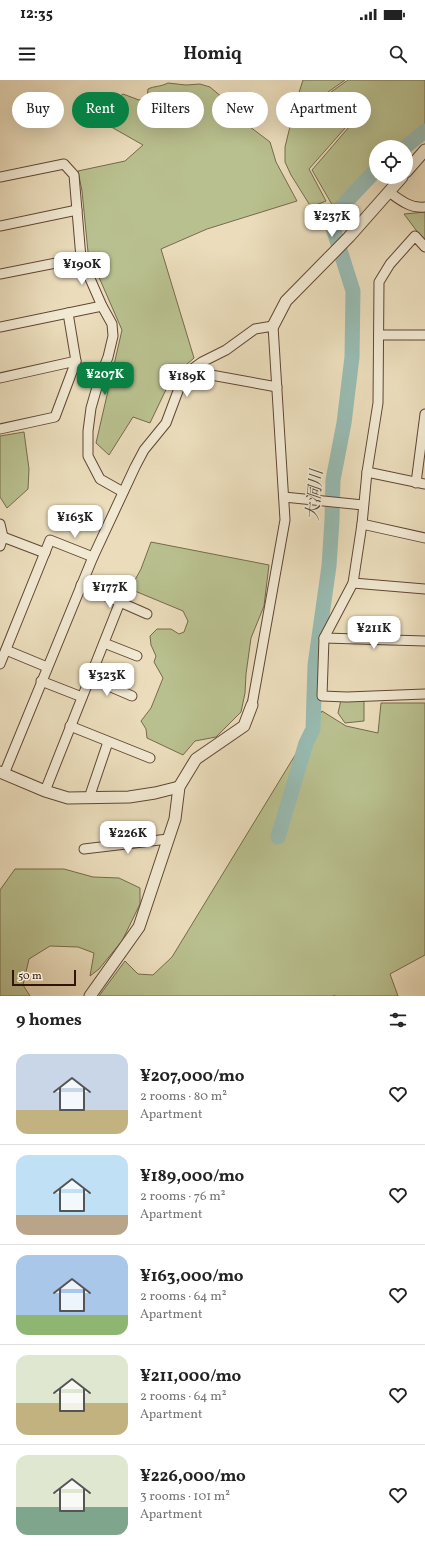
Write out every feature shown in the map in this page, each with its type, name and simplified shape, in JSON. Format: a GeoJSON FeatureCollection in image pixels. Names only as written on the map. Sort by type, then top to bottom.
{"type":"FeatureCollection","features":[{"type":"Feature","properties":{"kind":"street"},"geometry":{"type":"LineString","coordinates":[[413,164],[425,150]]}},
{"type":"Feature","properties":{"kind":"street"},"geometry":{"type":"LineString","coordinates":[[0,177],[64,164],[74,176],[81,258],[102,306],[112,324],[113,336],[108,357],[98,380],[91,408],[88,431],[88,456],[100,479],[123,492]]}},
{"type":"Feature","properties":{"kind":"street"},"geometry":{"type":"LineString","coordinates":[[90,996],[139,927],[175,819],[179,787],[196,759],[244,726],[252,705],[285,520],[273,326],[286,301],[349,237],[396,184]]}},
{"type":"Feature","properties":{"kind":"street"},"geometry":{"type":"LineString","coordinates":[[389,192],[405,204],[419,208],[425,207]]}},
{"type":"Feature","properties":{"kind":"street"},"geometry":{"type":"LineString","coordinates":[[0,226],[77,210]]}},
{"type":"Feature","properties":{"kind":"street"},"geometry":{"type":"LineString","coordinates":[[425,247],[415,236],[390,264],[379,282],[378,403],[367,472],[362,524],[353,583],[324,638],[322,696],[347,697],[425,694]]}},
{"type":"Feature","properties":{"kind":"street"},"geometry":{"type":"LineString","coordinates":[[0,274],[81,258]]}},
{"type":"Feature","properties":{"kind":"street"},"geometry":{"type":"LineString","coordinates":[[0,327],[102,306]]}},
{"type":"Feature","properties":{"kind":"street"},"geometry":{"type":"LineString","coordinates":[[0,429],[55,417],[76,361],[68,313]]}},
{"type":"Feature","properties":{"kind":"street"},"geometry":{"type":"LineString","coordinates":[[179,787],[129,797],[68,798],[46,791],[2,773],[93,557],[144,450],[166,423],[184,375],[202,362],[226,350],[255,328],[273,326]]}},
{"type":"Feature","properties":{"kind":"street"},"geometry":{"type":"LineString","coordinates":[[379,335],[425,335]]}},
{"type":"Feature","properties":{"kind":"street"},"geometry":{"type":"LineString","coordinates":[[0,378],[76,361]]}},
{"type":"Feature","properties":{"kind":"street"},"geometry":{"type":"LineString","coordinates":[[189,371],[277,387]]}},
{"type":"Feature","properties":{"kind":"street"},"geometry":{"type":"LineString","coordinates":[[367,472],[421,483],[425,414]]}},
{"type":"Feature","properties":{"kind":"street"},"geometry":{"type":"LineString","coordinates":[[284,497],[363,506]]}},
{"type":"Feature","properties":{"kind":"street"},"geometry":{"type":"LineString","coordinates":[[0,524],[2,542],[45,554]]}},
{"type":"Feature","properties":{"kind":"street"},"geometry":{"type":"LineString","coordinates":[[362,524],[425,538]]}},
{"type":"Feature","properties":{"kind":"street"},"geometry":{"type":"LineString","coordinates":[[0,664],[50,540],[93,557]]}},
{"type":"Feature","properties":{"kind":"street"},"geometry":{"type":"LineString","coordinates":[[353,583],[425,589]]}},
{"type":"Feature","properties":{"kind":"street"},"geometry":{"type":"LineString","coordinates":[[81,585],[147,614]]}},
{"type":"Feature","properties":{"kind":"street"},"geometry":{"type":"LineString","coordinates":[[46,791],[70,726],[120,602]]}},
{"type":"Feature","properties":{"kind":"street"},"geometry":{"type":"LineString","coordinates":[[324,638],[425,641]]}},
{"type":"Feature","properties":{"kind":"street"},"geometry":{"type":"LineString","coordinates":[[104,642],[137,656]]}},
{"type":"Feature","properties":{"kind":"street"},"geometry":{"type":"LineString","coordinates":[[6,650],[47,667]]}},
{"type":"Feature","properties":{"kind":"street"},"geometry":{"type":"LineString","coordinates":[[90,678],[132,696]]}},
{"type":"Feature","properties":{"kind":"street"},"geometry":{"type":"LineString","coordinates":[[41,681],[82,697]]}},
{"type":"Feature","properties":{"kind":"street"},"geometry":{"type":"LineString","coordinates":[[70,726],[150,758]]}},
{"type":"Feature","properties":{"kind":"street"},"geometry":{"type":"LineString","coordinates":[[89,798],[108,742]]}},
{"type":"Feature","properties":{"kind":"street"},"geometry":{"type":"LineString","coordinates":[[84,849],[168,839]]}},
{"type":"Feature","properties":{"kind":"green space"},"geometry":{"type":"Polygon","coordinates":[[[303,80],[345,80],[328,92],[299,92],[303,80]]]}},
{"type":"Feature","properties":{"kind":"green space"},"geometry":{"type":"Polygon","coordinates":[[[348,80],[425,80],[425,126],[408,140],[369,140],[369,174],[334,208],[312,170],[348,128],[371,128],[371,92],[331,92],[348,80]]]}},
{"type":"Feature","properties":{"kind":"green space"},"geometry":{"type":"Polygon","coordinates":[[[168,83],[186,85],[200,84],[210,87],[216,92],[212,92],[212,128],[252,128],[270,142],[276,162],[297,201],[207,229],[161,249],[194,358],[172,377],[150,423],[133,417],[109,455],[96,443],[122,330],[88,252],[82,191],[78,171],[125,161],[143,145],[113,128],[129,128],[129,96],[137,99],[137,128],[204,128],[204,92],[148,92],[148,89],[168,83]]]}},
{"type":"Feature","properties":{"kind":"green space"},"geometry":{"type":"Polygon","coordinates":[[[290,128],[345,128],[309,169],[326,201],[311,207],[291,175],[285,162],[285,147],[290,128]]]}},
{"type":"Feature","properties":{"kind":"green space"},"geometry":{"type":"Polygon","coordinates":[[[425,212],[425,242],[404,214],[425,212]]]}},
{"type":"Feature","properties":{"kind":"green space"},"geometry":{"type":"Polygon","coordinates":[[[24,432],[29,469],[28,489],[7,508],[0,497],[0,436],[24,432]]]}},
{"type":"Feature","properties":{"kind":"green space"},"geometry":{"type":"Polygon","coordinates":[[[151,542],[269,565],[264,606],[251,638],[245,693],[241,712],[216,737],[195,741],[183,755],[147,738],[146,729],[141,721],[151,708],[163,678],[154,662],[156,656],[151,645],[150,636],[157,629],[171,629],[179,634],[184,632],[188,621],[183,611],[130,589],[141,569],[151,542]]]}},
{"type":"Feature","properties":{"kind":"green space"},"geometry":{"type":"Polygon","coordinates":[[[364,699],[364,721],[345,723],[338,713],[341,700],[364,699]]]}},
{"type":"Feature","properties":{"kind":"green space"},"geometry":{"type":"Polygon","coordinates":[[[381,703],[425,703],[425,955],[390,974],[398,996],[99,996],[125,961],[138,974],[153,975],[172,957],[322,711],[346,726],[378,733],[381,703]]]}},
{"type":"Feature","properties":{"kind":"green space"},"geometry":{"type":"Polygon","coordinates":[[[15,869],[64,869],[93,877],[119,878],[140,888],[140,904],[122,941],[99,969],[90,976],[94,953],[78,947],[50,946],[29,959],[23,985],[30,996],[0,996],[0,890],[15,869]]]}},
{"type":"Feature","properties":{"kind":"waterway","name":"大洞川"},"geometry":{"type":"LineString","coordinates":[[413,141],[425,131]]}},
{"type":"Feature","properties":{"kind":"waterway","name":"大洞川"},"geometry":{"type":"LineString","coordinates":[[278,837],[306,743],[313,729],[315,665],[329,566],[333,480],[344,423],[352,357],[353,291],[333,228],[336,215],[343,205],[369,177]]}}]}
